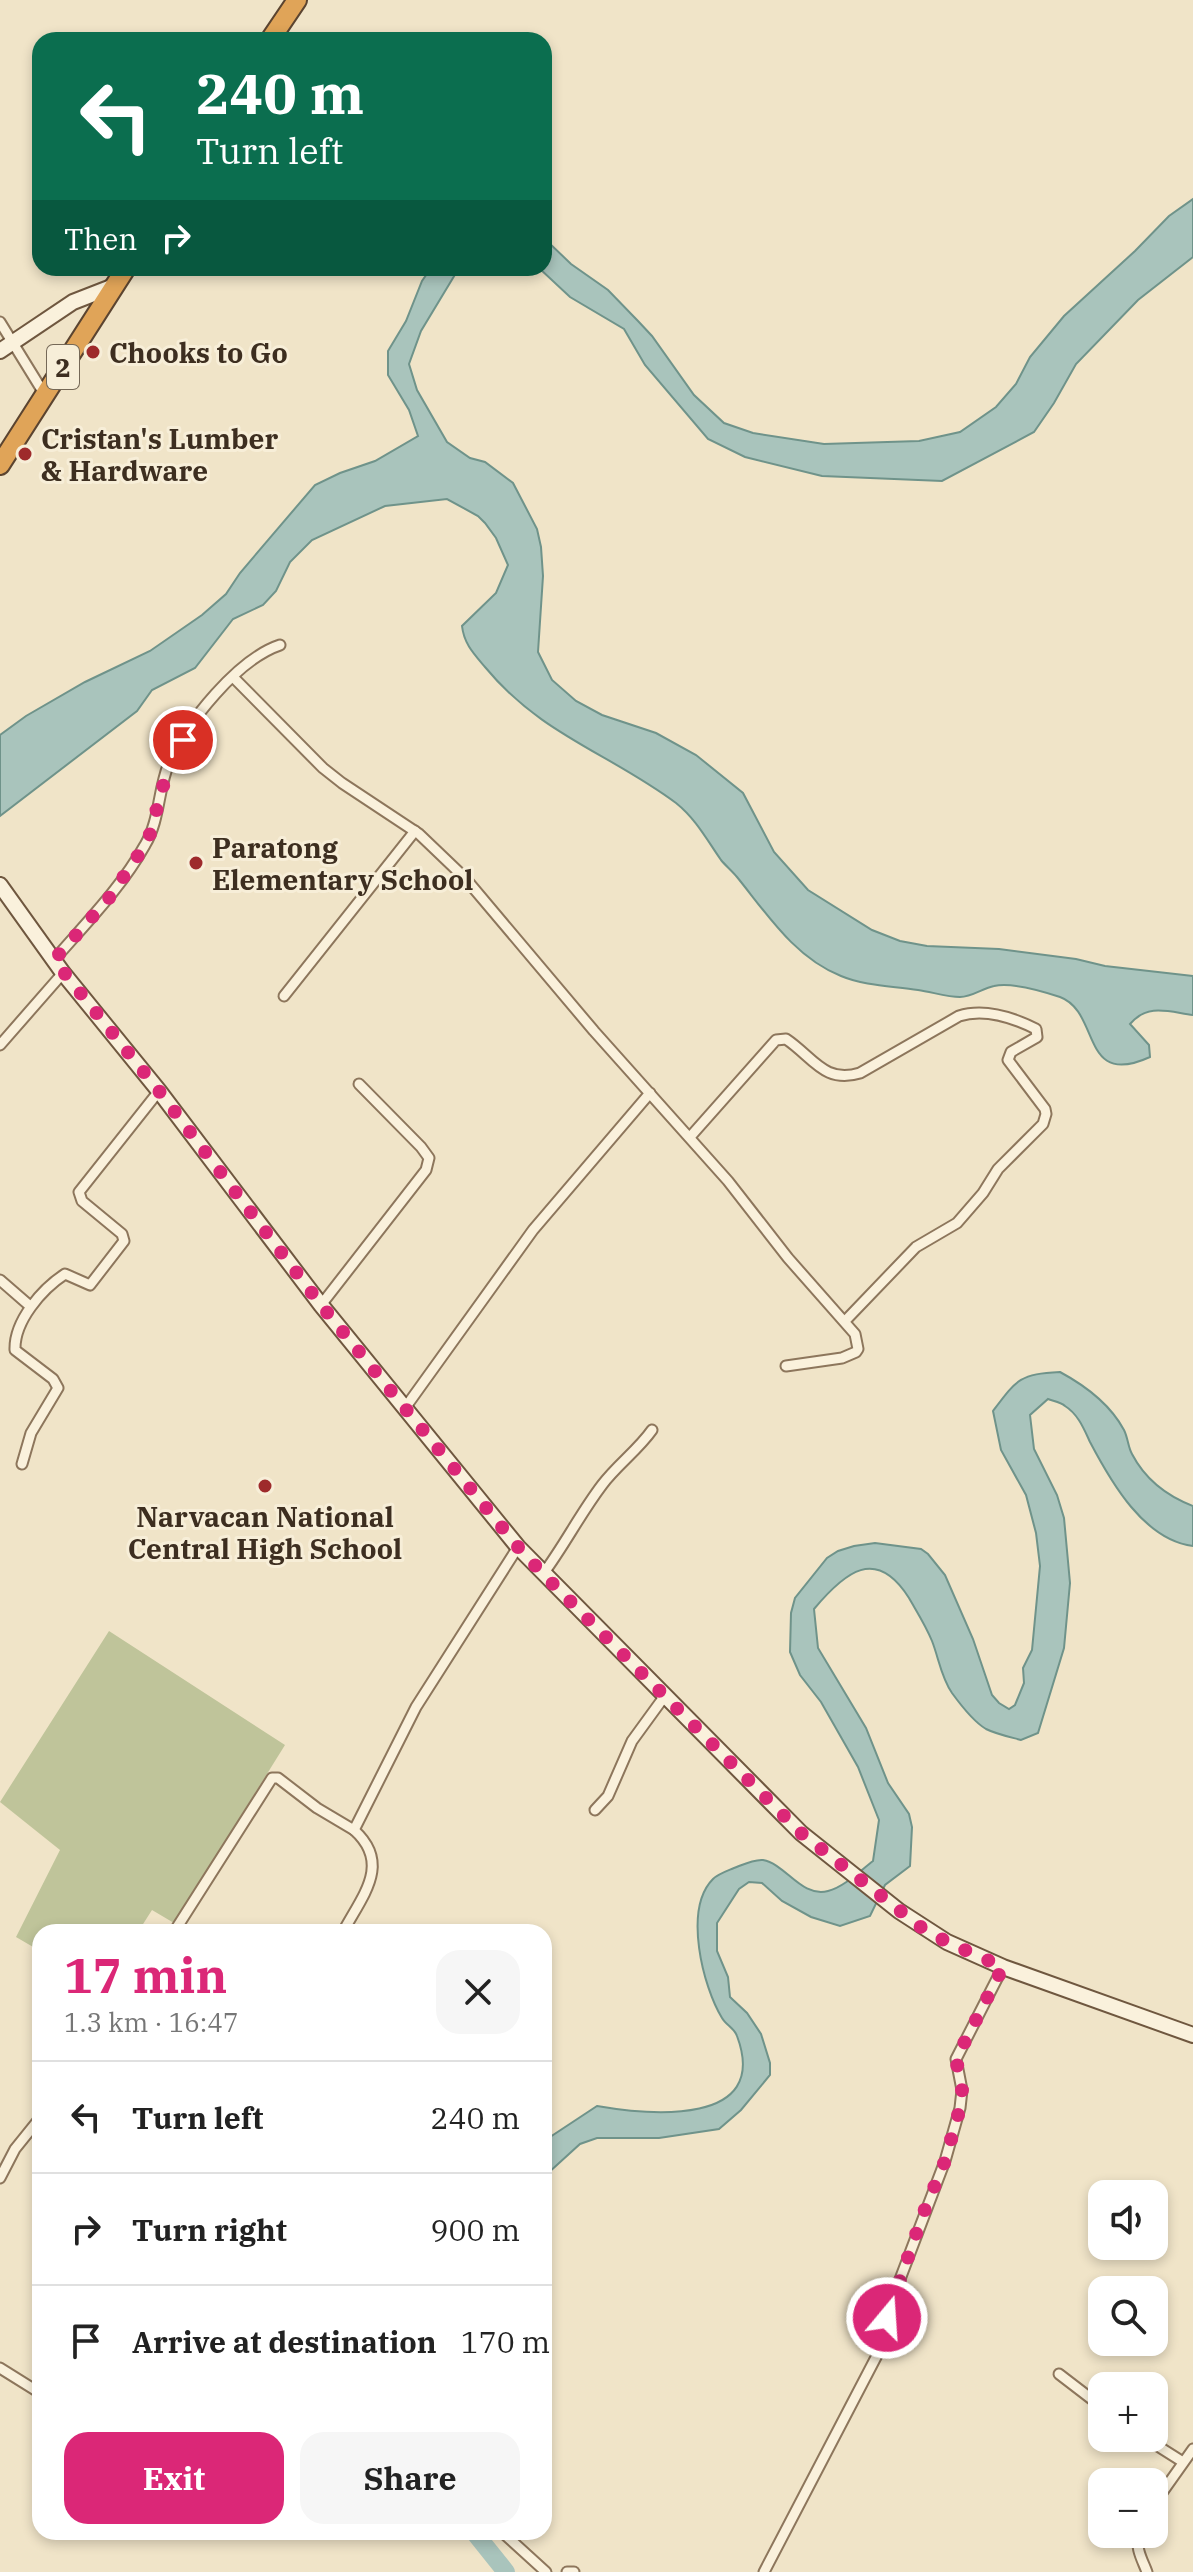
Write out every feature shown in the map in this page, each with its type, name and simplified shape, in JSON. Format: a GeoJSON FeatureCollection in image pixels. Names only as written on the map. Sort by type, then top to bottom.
{"type":"FeatureCollection","features":[{"type":"Feature","properties":{"kind":"highway"},"geometry":{"type":"LineString","coordinates":[[275,32],[297,0]]}},
{"type":"Feature","properties":{"kind":"highway","name":"2"},"geometry":{"type":"LineString","coordinates":[[0,465],[121,276]]}},
{"type":"Feature","properties":{"kind":"street"},"geometry":{"type":"LineString","coordinates":[[6,346],[73,302],[114,286]]}},
{"type":"Feature","properties":{"kind":"street"},"geometry":{"type":"LineString","coordinates":[[0,322],[6,346],[45,395]]}},
{"type":"Feature","properties":{"kind":"street"},"geometry":{"type":"LineString","coordinates":[[54,960],[109,898],[148,841],[170,761],[197,718],[256,656],[280,645]]}},
{"type":"Feature","properties":{"kind":"street"},"geometry":{"type":"LineString","coordinates":[[233,677],[323,768],[415,831],[465,878],[594,1031],[728,1181],[788,1258],[845,1321],[858,1343],[856,1352],[824,1362],[786,1366]]}},
{"type":"Feature","properties":{"kind":"street"},"geometry":{"type":"LineString","coordinates":[[284,996],[415,831]]}},
{"type":"Feature","properties":{"kind":"street"},"geometry":{"type":"LineString","coordinates":[[0,885],[63,973],[159,1091],[321,1305],[518,1547],[801,1833],[882,1898],[947,1942],[1003,1967],[1193,2035]]}},
{"type":"Feature","properties":{"kind":"street"},"geometry":{"type":"LineString","coordinates":[[0,1045],[63,973]]}},
{"type":"Feature","properties":{"kind":"street"},"geometry":{"type":"LineString","coordinates":[[690,1137],[776,1040],[786,1039],[830,1073],[848,1077],[969,1013],[994,1015],[1036,1029],[1037,1037],[1011,1052],[1008,1060],[1045,1109],[1043,1124],[998,1169],[983,1193],[957,1223],[916,1247],[845,1321]]}},
{"type":"Feature","properties":{"kind":"street"},"geometry":{"type":"LineString","coordinates":[[321,1305],[426,1170],[429,1158],[359,1084]]}},
{"type":"Feature","properties":{"kind":"street"},"geometry":{"type":"LineString","coordinates":[[22,1464],[31,1433],[58,1388],[53,1379],[15,1350],[17,1338],[30,1306],[65,1274],[87,1285],[93,1283],[124,1241],[122,1234],[82,1201],[79,1192],[159,1091]]}},
{"type":"Feature","properties":{"kind":"street"},"geometry":{"type":"LineString","coordinates":[[405,1408],[533,1230],[650,1093]]}},
{"type":"Feature","properties":{"kind":"street"},"geometry":{"type":"LineString","coordinates":[[0,1280],[30,1306]]}},
{"type":"Feature","properties":{"kind":"street"},"geometry":{"type":"LineString","coordinates":[[543,1574],[601,1487],[652,1430]]}},
{"type":"Feature","properties":{"kind":"street"},"geometry":{"type":"LineString","coordinates":[[354,1830],[416,1707],[518,1547]]}},
{"type":"Feature","properties":{"kind":"street"},"geometry":{"type":"LineString","coordinates":[[595,1810],[608,1796],[632,1741],[664,1697]]}},
{"type":"Feature","properties":{"kind":"street"},"geometry":{"type":"LineString","coordinates":[[179,1924],[272,1778],[278,1778],[327,1815],[354,1830],[369,1848],[373,1873],[347,1924]]}},
{"type":"Feature","properties":{"kind":"street"},"geometry":{"type":"LineString","coordinates":[[764,2572],[885,2340],[894,2295],[945,2161],[960,2108],[962,2090],[956,2059],[1003,1967]]}},
{"type":"Feature","properties":{"kind":"street"},"geometry":{"type":"LineString","coordinates":[[0,2178],[15,2149],[32,2128]]}},
{"type":"Feature","properties":{"kind":"street"},"geometry":{"type":"LineString","coordinates":[[0,2368],[32,2388]]}},
{"type":"Feature","properties":{"kind":"street"},"geometry":{"type":"LineString","coordinates":[[1059,2374],[1088,2396]]}},
{"type":"Feature","properties":{"kind":"street"},"geometry":{"type":"LineString","coordinates":[[1168,2484],[1193,2449]]}},
{"type":"Feature","properties":{"kind":"street"},"geometry":{"type":"LineString","coordinates":[[1167,2452],[1183,2462]]}},
{"type":"Feature","properties":{"kind":"street"},"geometry":{"type":"LineString","coordinates":[[511,2540],[546,2572]]}},
{"type":"Feature","properties":{"kind":"street"},"geometry":{"type":"LineString","coordinates":[[1138,2548],[1147,2572]]}},
{"type":"Feature","properties":{"kind":"street"},"geometry":{"type":"LineString","coordinates":[[567,2572],[574,2572]]}},
{"type":"Feature","properties":{"kind":"green space"},"geometry":{"type":"Polygon","coordinates":[[[109,1631],[285,1745],[174,1923],[152,1910],[143,1924],[32,1924],[32,1946],[16,1937],[60,1850],[0,1802],[109,1631]]]}},
{"type":"Feature","properties":{"kind":"water"},"geometry":{"type":"Polygon","coordinates":[[[1193,199],[1193,257],[1138,300],[1076,364],[1034,432],[942,481],[822,476],[745,457],[708,439],[645,365],[624,329],[570,297],[548,276],[552,276],[552,246],[571,264],[608,290],[652,336],[694,395],[724,423],[753,433],[824,444],[919,441],[960,432],[996,407],[1016,384],[1030,357],[1064,316],[1169,216],[1193,199]]]}},
{"type":"Feature","properties":{"kind":"water"},"geometry":{"type":"Polygon","coordinates":[[[425,276],[454,276],[421,331],[409,364],[417,390],[447,442],[470,458],[485,462],[513,483],[537,529],[543,576],[538,652],[552,680],[576,701],[602,715],[656,733],[696,755],[743,793],[774,852],[808,890],[872,930],[900,941],[927,946],[999,949],[1193,976],[1193,1015],[1152,1011],[1137,1017],[1130,1024],[1149,1045],[1150,1057],[1128,1064],[1112,1063],[1094,1045],[1073,1005],[1060,997],[1018,986],[990,987],[964,997],[869,984],[841,976],[810,958],[771,920],[683,809],[529,710],[473,653],[462,626],[496,593],[508,565],[496,538],[485,523],[447,499],[385,506],[312,540],[290,562],[276,591],[263,605],[233,619],[195,668],[152,690],[137,711],[0,816],[0,735],[85,682],[150,651],[202,615],[226,594],[240,573],[315,485],[375,461],[418,436],[409,410],[388,375],[388,351],[406,321],[425,276]]]}},
{"type":"Feature","properties":{"kind":"water"},"geometry":{"type":"Polygon","coordinates":[[[1060,1372],[1088,1390],[1112,1412],[1124,1430],[1137,1463],[1150,1479],[1166,1492],[1193,1506],[1193,1546],[1159,1533],[1131,1507],[1070,1409],[1048,1399],[1030,1415],[1034,1449],[1057,1495],[1064,1518],[1070,1583],[1064,1648],[1038,1733],[1021,1740],[986,1729],[952,1693],[932,1641],[897,1582],[873,1569],[861,1570],[837,1584],[814,1609],[818,1648],[866,1728],[888,1783],[909,1814],[912,1827],[910,1866],[885,1885],[870,1916],[840,1926],[811,1917],[782,1901],[762,1883],[749,1882],[739,1889],[717,1923],[717,1951],[728,1977],[730,1997],[747,2013],[761,2034],[770,2063],[770,2075],[741,2110],[719,2129],[659,2138],[597,2138],[580,2144],[552,2169],[552,2136],[597,2106],[673,2112],[721,2101],[737,2087],[743,2066],[737,2036],[715,2004],[699,1948],[699,1909],[704,1892],[713,1879],[744,1864],[763,1860],[810,1890],[828,1891],[846,1882],[873,1861],[879,1820],[858,1767],[821,1702],[800,1675],[790,1652],[791,1613],[795,1598],[827,1558],[854,1546],[875,1543],[921,1549],[928,1554],[945,1575],[973,1639],[992,1695],[1009,1709],[1015,1705],[1024,1683],[1023,1668],[1032,1650],[1040,1566],[1036,1533],[1026,1495],[1001,1450],[993,1411],[1014,1385],[1036,1374],[1060,1372]]]}},
{"type":"Feature","properties":{"kind":"waterway"},"geometry":{"type":"LineString","coordinates":[[480,2540],[506,2572]]}},
{"type":"Feature","properties":{"kind":"place","name":"Chooks to Go"},"geometry":{"type":"Point","coordinates":[93,352]}},
{"type":"Feature","properties":{"kind":"place","name":"Cristan's Lumber & Hardware"},"geometry":{"type":"Point","coordinates":[25,454]}},
{"type":"Feature","properties":{"kind":"place","name":"Paratong Elementary School"},"geometry":{"type":"Point","coordinates":[196,863]}},
{"type":"Feature","properties":{"kind":"place","name":"Narvacan National Central High School"},"geometry":{"type":"Point","coordinates":[265,1486]}},
{"type":"Feature","properties":{"kind":"route"},"geometry":{"type":"LineString","coordinates":[[183,740],[170,761],[163,781],[157,815],[148,841],[109,898],[54,960],[159,1091],[321,1305],[543,1574],[801,1833],[922,1928],[1003,1967],[956,2059],[962,2090],[960,2108],[945,2161],[887,2318]]}}]}
